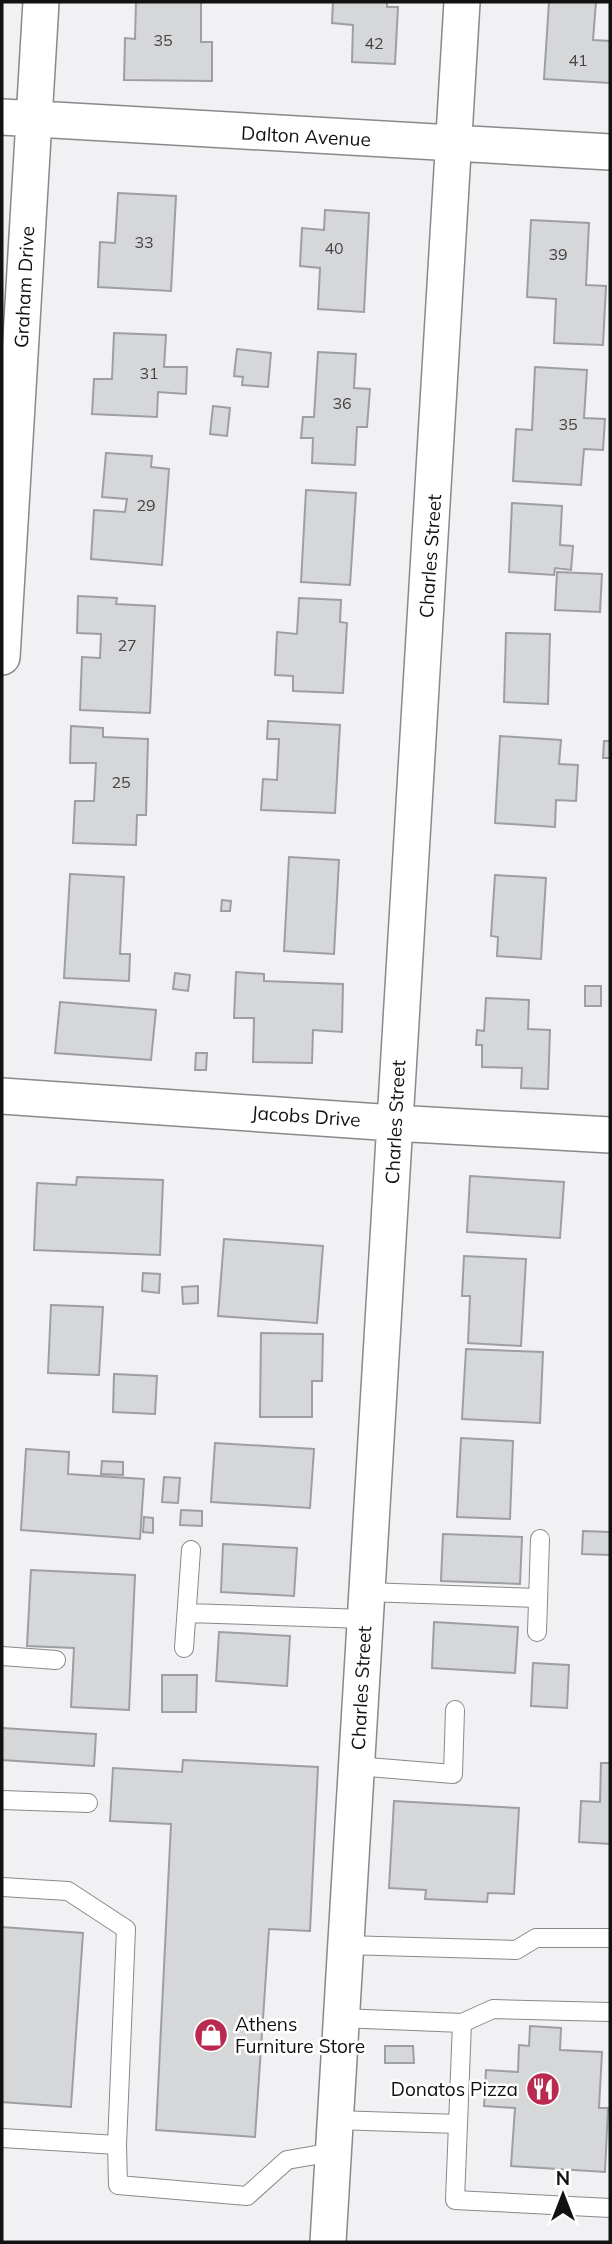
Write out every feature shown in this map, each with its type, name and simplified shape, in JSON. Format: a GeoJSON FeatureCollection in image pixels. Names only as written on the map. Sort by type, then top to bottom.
{"type":"FeatureCollection","features":[{"type":"Feature","properties":{"kind":"street","name":"Graham Drive"},"geometry":{"type":"LineString","coordinates":[[2,657],[18,118],[41,2]]}},
{"type":"Feature","properties":{"kind":"street","name":"Charles Street"},"geometry":{"type":"LineString","coordinates":[[328,2242],[462,2]]}},
{"type":"Feature","properties":{"kind":"street","name":"Dalton Avenue"},"geometry":{"type":"LineString","coordinates":[[18,118],[610,152]]}},
{"type":"Feature","properties":{"kind":"street","name":"Jacobs Drive"},"geometry":{"type":"LineString","coordinates":[[2,1096],[610,1135]]}},
{"type":"Feature","properties":{"kind":"lane"},"geometry":{"type":"LineString","coordinates":[[537,1632],[540,1539]]}},
{"type":"Feature","properties":{"kind":"lane"},"geometry":{"type":"LineString","coordinates":[[184,1648],[191,1550]]}},
{"type":"Feature","properties":{"kind":"lane"},"geometry":{"type":"LineString","coordinates":[[187,1613],[538,1598]]}},
{"type":"Feature","properties":{"kind":"lane"},"geometry":{"type":"LineString","coordinates":[[2,1656],[56,1660]]}},
{"type":"Feature","properties":{"kind":"lane"},"geometry":{"type":"LineString","coordinates":[[356,1766],[453,1774],[455,1710]]}},
{"type":"Feature","properties":{"kind":"lane"},"geometry":{"type":"LineString","coordinates":[[2,1800],[88,1803]]}},
{"type":"Feature","properties":{"kind":"lane"},"geometry":{"type":"LineString","coordinates":[[2,1887],[68,1891],[126,1929],[117,2145],[118,2185],[247,2196],[287,2160],[334,2136],[458,2124]]}},
{"type":"Feature","properties":{"kind":"lane"},"geometry":{"type":"LineString","coordinates":[[345,1945],[516,1950],[536,1938],[610,1938]]}},
{"type":"Feature","properties":{"kind":"lane"},"geometry":{"type":"LineString","coordinates":[[341,2018],[462,2023],[493,2010],[610,2012]]}},
{"type":"Feature","properties":{"kind":"lane"},"geometry":{"type":"LineString","coordinates":[[462,2023],[455,2200],[610,2208]]}},
{"type":"Feature","properties":{"kind":"lane"},"geometry":{"type":"LineString","coordinates":[[2,2138],[117,2145]]}},
{"type":"Feature","properties":{"kind":"building"},"geometry":{"type":"Polygon","coordinates":[[[136,2],[201,2],[201,42],[212,42],[212,81],[124,80],[125,38],[135,39],[136,2]]]}},
{"type":"Feature","properties":{"kind":"building"},"geometry":{"type":"Polygon","coordinates":[[[333,2],[387,2],[387,7],[398,7],[395,64],[352,62],[353,25],[332,23],[333,2]]]}},
{"type":"Feature","properties":{"kind":"building"},"geometry":{"type":"Polygon","coordinates":[[[549,2],[596,2],[593,40],[610,41],[610,83],[544,79],[549,2]]]}},
{"type":"Feature","properties":{"kind":"building"},"geometry":{"type":"Polygon","coordinates":[[[118,193],[176,196],[171,291],[98,287],[100,242],[115,243],[118,193]]]}},
{"type":"Feature","properties":{"kind":"building"},"geometry":{"type":"Polygon","coordinates":[[[325,210],[369,213],[364,312],[318,309],[320,268],[300,266],[302,228],[324,230],[325,210]]]}},
{"type":"Feature","properties":{"kind":"building"},"geometry":{"type":"Polygon","coordinates":[[[531,220],[589,223],[586,285],[606,286],[603,345],[554,343],[556,299],[527,297],[531,220]]]}},
{"type":"Feature","properties":{"kind":"building"},"geometry":{"type":"Polygon","coordinates":[[[114,333],[166,335],[164,367],[187,367],[186,394],[158,392],[157,417],[92,414],[94,379],[112,379],[114,333]]]}},
{"type":"Feature","properties":{"kind":"building"},"geometry":{"type":"Polygon","coordinates":[[[237,349],[271,353],[268,387],[242,385],[243,377],[234,376],[237,349]]]}},
{"type":"Feature","properties":{"kind":"building"},"geometry":{"type":"Polygon","coordinates":[[[318,352],[356,354],[354,388],[370,389],[367,427],[357,427],[355,465],[312,463],[313,438],[301,438],[303,417],[314,417],[318,352]]]}},
{"type":"Feature","properties":{"kind":"building"},"geometry":{"type":"Polygon","coordinates":[[[535,367],[587,370],[584,418],[605,419],[603,450],[584,449],[581,485],[513,481],[516,429],[532,430],[535,367]]]}},
{"type":"Feature","properties":{"kind":"building"},"geometry":{"type":"Polygon","coordinates":[[[213,406],[230,408],[227,436],[210,434],[213,406]]]}},
{"type":"Feature","properties":{"kind":"building"},"geometry":{"type":"Polygon","coordinates":[[[106,453],[152,456],[151,467],[169,469],[162,565],[91,559],[94,510],[125,512],[127,499],[102,497],[106,453]]]}},
{"type":"Feature","properties":{"kind":"building"},"geometry":{"type":"Polygon","coordinates":[[[306,490],[356,493],[350,585],[301,582],[306,490]]]}},
{"type":"Feature","properties":{"kind":"building"},"geometry":{"type":"Polygon","coordinates":[[[512,503],[562,506],[560,545],[573,546],[571,570],[555,568],[554,575],[509,572],[512,503]]]}},
{"type":"Feature","properties":{"kind":"building"},"geometry":{"type":"Polygon","coordinates":[[[557,572],[602,574],[600,612],[555,610],[557,572]]]}},
{"type":"Feature","properties":{"kind":"building"},"geometry":{"type":"Polygon","coordinates":[[[78,596],[117,598],[116,604],[155,606],[150,713],[80,710],[82,657],[100,658],[101,634],[77,633],[78,596]]]}},
{"type":"Feature","properties":{"kind":"building"},"geometry":{"type":"Polygon","coordinates":[[[299,598],[341,600],[340,622],[347,623],[343,693],[293,691],[293,676],[275,675],[277,632],[297,634],[299,598]]]}},
{"type":"Feature","properties":{"kind":"building"},"geometry":{"type":"Polygon","coordinates":[[[506,633],[550,634],[548,704],[504,702],[506,633]]]}},
{"type":"Feature","properties":{"kind":"building"},"geometry":{"type":"Polygon","coordinates":[[[268,721],[340,725],[335,813],[261,810],[263,779],[277,780],[279,739],[267,739],[268,721]]]}},
{"type":"Feature","properties":{"kind":"building"},"geometry":{"type":"Polygon","coordinates":[[[71,726],[103,728],[103,737],[148,739],[146,815],[137,815],[136,845],[73,843],[75,801],[94,801],[96,763],[70,763],[71,726]]]}},
{"type":"Feature","properties":{"kind":"building"},"geometry":{"type":"Polygon","coordinates":[[[500,736],[561,740],[559,764],[578,765],[576,801],[556,800],[555,827],[495,823],[500,736]]]}},
{"type":"Feature","properties":{"kind":"building"},"geometry":{"type":"Polygon","coordinates":[[[604,741],[610,741],[610,758],[603,758],[604,741]]]}},
{"type":"Feature","properties":{"kind":"building"},"geometry":{"type":"Polygon","coordinates":[[[289,857],[339,860],[334,954],[284,951],[289,857]]]}},
{"type":"Feature","properties":{"kind":"building"},"geometry":{"type":"Polygon","coordinates":[[[70,874],[124,877],[120,954],[130,954],[129,981],[64,978],[70,874]]]}},
{"type":"Feature","properties":{"kind":"building"},"geometry":{"type":"Polygon","coordinates":[[[495,875],[546,878],[541,959],[497,956],[498,937],[491,936],[495,875]]]}},
{"type":"Feature","properties":{"kind":"building"},"geometry":{"type":"Polygon","coordinates":[[[222,900],[231,901],[230,911],[221,911],[222,900]]]}},
{"type":"Feature","properties":{"kind":"building"},"geometry":{"type":"Polygon","coordinates":[[[236,972],[264,974],[264,981],[343,984],[342,1032],[313,1030],[312,1063],[253,1062],[254,1018],[234,1018],[236,972]]]}},
{"type":"Feature","properties":{"kind":"building"},"geometry":{"type":"Polygon","coordinates":[[[175,973],[190,975],[188,991],[173,989],[175,973]]]}},
{"type":"Feature","properties":{"kind":"building"},"geometry":{"type":"Polygon","coordinates":[[[585,986],[601,986],[601,1006],[585,1006],[585,986]]]}},
{"type":"Feature","properties":{"kind":"building"},"geometry":{"type":"Polygon","coordinates":[[[486,998],[529,1000],[528,1029],[550,1030],[548,1089],[521,1088],[522,1068],[482,1067],[482,1045],[476,1045],[477,1030],[484,1031],[486,998]]]}},
{"type":"Feature","properties":{"kind":"building"},"geometry":{"type":"Polygon","coordinates":[[[60,1002],[156,1010],[151,1060],[55,1053],[60,1002]]]}},
{"type":"Feature","properties":{"kind":"building"},"geometry":{"type":"Polygon","coordinates":[[[196,1053],[207,1053],[206,1070],[195,1070],[196,1053]]]}},
{"type":"Feature","properties":{"kind":"building"},"geometry":{"type":"Polygon","coordinates":[[[470,1176],[564,1182],[560,1238],[467,1232],[470,1176]]]}},
{"type":"Feature","properties":{"kind":"building"},"geometry":{"type":"Polygon","coordinates":[[[77,1177],[163,1180],[160,1255],[34,1250],[37,1183],[76,1185],[77,1177]]]}},
{"type":"Feature","properties":{"kind":"building"},"geometry":{"type":"Polygon","coordinates":[[[224,1239],[323,1246],[317,1323],[218,1316],[224,1239]]]}},
{"type":"Feature","properties":{"kind":"building"},"geometry":{"type":"Polygon","coordinates":[[[464,1256],[526,1259],[521,1346],[468,1343],[470,1296],[462,1296],[464,1256]]]}},
{"type":"Feature","properties":{"kind":"building"},"geometry":{"type":"Polygon","coordinates":[[[143,1273],[160,1274],[159,1293],[142,1291],[143,1273]]]}},
{"type":"Feature","properties":{"kind":"building"},"geometry":{"type":"Polygon","coordinates":[[[198,1286],[198,1303],[183,1304],[182,1287],[198,1286]]]}},
{"type":"Feature","properties":{"kind":"building"},"geometry":{"type":"Polygon","coordinates":[[[51,1305],[103,1307],[99,1375],[48,1373],[51,1305]]]}},
{"type":"Feature","properties":{"kind":"building"},"geometry":{"type":"Polygon","coordinates":[[[261,1333],[323,1334],[322,1381],[312,1381],[312,1417],[260,1417],[261,1333]]]}},
{"type":"Feature","properties":{"kind":"building"},"geometry":{"type":"Polygon","coordinates":[[[466,1349],[543,1352],[540,1423],[462,1419],[466,1349]]]}},
{"type":"Feature","properties":{"kind":"building"},"geometry":{"type":"Polygon","coordinates":[[[114,1374],[157,1376],[155,1414],[113,1412],[114,1374]]]}},
{"type":"Feature","properties":{"kind":"building"},"geometry":{"type":"Polygon","coordinates":[[[461,1438],[513,1441],[510,1519],[457,1517],[461,1438]]]}},
{"type":"Feature","properties":{"kind":"building"},"geometry":{"type":"Polygon","coordinates":[[[215,1443],[314,1449],[310,1508],[211,1502],[215,1443]]]}},
{"type":"Feature","properties":{"kind":"building"},"geometry":{"type":"Polygon","coordinates":[[[26,1449],[69,1452],[68,1474],[144,1479],[140,1539],[21,1530],[26,1449]]]}},
{"type":"Feature","properties":{"kind":"building"},"geometry":{"type":"Polygon","coordinates":[[[102,1461],[123,1462],[123,1475],[101,1474],[102,1461]]]}},
{"type":"Feature","properties":{"kind":"building"},"geometry":{"type":"Polygon","coordinates":[[[164,1477],[180,1478],[178,1503],[162,1502],[164,1477]]]}},
{"type":"Feature","properties":{"kind":"building"},"geometry":{"type":"Polygon","coordinates":[[[181,1510],[202,1511],[202,1526],[180,1525],[181,1510]]]}},
{"type":"Feature","properties":{"kind":"building"},"geometry":{"type":"Polygon","coordinates":[[[144,1517],[153,1518],[153,1533],[143,1532],[144,1517]]]}},
{"type":"Feature","properties":{"kind":"building"},"geometry":{"type":"Polygon","coordinates":[[[583,1531],[610,1532],[610,1555],[582,1554],[583,1531]]]}},
{"type":"Feature","properties":{"kind":"building"},"geometry":{"type":"Polygon","coordinates":[[[443,1534],[522,1537],[520,1584],[441,1581],[443,1534]]]}},
{"type":"Feature","properties":{"kind":"building"},"geometry":{"type":"Polygon","coordinates":[[[223,1544],[297,1548],[294,1596],[221,1592],[223,1544]]]}},
{"type":"Feature","properties":{"kind":"building"},"geometry":{"type":"Polygon","coordinates":[[[31,1570],[135,1575],[129,1710],[71,1707],[74,1648],[27,1646],[31,1570]]]}},
{"type":"Feature","properties":{"kind":"building"},"geometry":{"type":"Polygon","coordinates":[[[434,1622],[518,1627],[515,1673],[432,1668],[434,1622]]]}},
{"type":"Feature","properties":{"kind":"building"},"geometry":{"type":"Polygon","coordinates":[[[219,1632],[290,1636],[287,1686],[216,1681],[219,1632]]]}},
{"type":"Feature","properties":{"kind":"building"},"geometry":{"type":"Polygon","coordinates":[[[533,1663],[569,1665],[567,1708],[531,1706],[533,1663]]]}},
{"type":"Feature","properties":{"kind":"building"},"geometry":{"type":"Polygon","coordinates":[[[162,1675],[197,1675],[196,1712],[162,1712],[162,1675]]]}},
{"type":"Feature","properties":{"kind":"building"},"geometry":{"type":"Polygon","coordinates":[[[2,1728],[96,1734],[94,1766],[2,1760],[2,1728]]]}},
{"type":"Feature","properties":{"kind":"building","name":"Athens Furniture Store"},"geometry":{"type":"Polygon","coordinates":[[[183,1760],[318,1767],[310,1931],[269,1929],[255,2137],[156,2130],[171,1824],[110,1821],[113,1768],[182,1772],[183,1760]]]}},
{"type":"Feature","properties":{"kind":"building"},"geometry":{"type":"Polygon","coordinates":[[[601,1763],[610,1763],[610,1844],[579,1842],[581,1801],[600,1802],[601,1763]]]}},
{"type":"Feature","properties":{"kind":"building"},"geometry":{"type":"Polygon","coordinates":[[[394,1801],[519,1808],[514,1894],[488,1893],[487,1902],[425,1899],[426,1890],[389,1888],[394,1801]]]}},
{"type":"Feature","properties":{"kind":"building"},"geometry":{"type":"Polygon","coordinates":[[[2,1927],[83,1933],[71,2107],[2,2102],[2,1927]]]}},
{"type":"Feature","properties":{"kind":"building","name":"Donatos Pizza"},"geometry":{"type":"Polygon","coordinates":[[[530,2026],[561,2028],[560,2050],[602,2052],[599,2108],[608,2108],[605,2172],[511,2166],[515,2108],[484,2106],[486,2070],[518,2072],[519,2045],[529,2046],[530,2026]]]}},
{"type":"Feature","properties":{"kind":"building"},"geometry":{"type":"Polygon","coordinates":[[[385,2046],[413,2046],[414,2063],[385,2063],[385,2046]]]}},
{"type":"Feature","properties":{"kind":"place","name":"Athens Furniture Store"},"geometry":{"type":"Point","coordinates":[211,2035]}},
{"type":"Feature","properties":{"kind":"place","name":"Donatos Pizza"},"geometry":{"type":"Point","coordinates":[543,2089]}}]}
